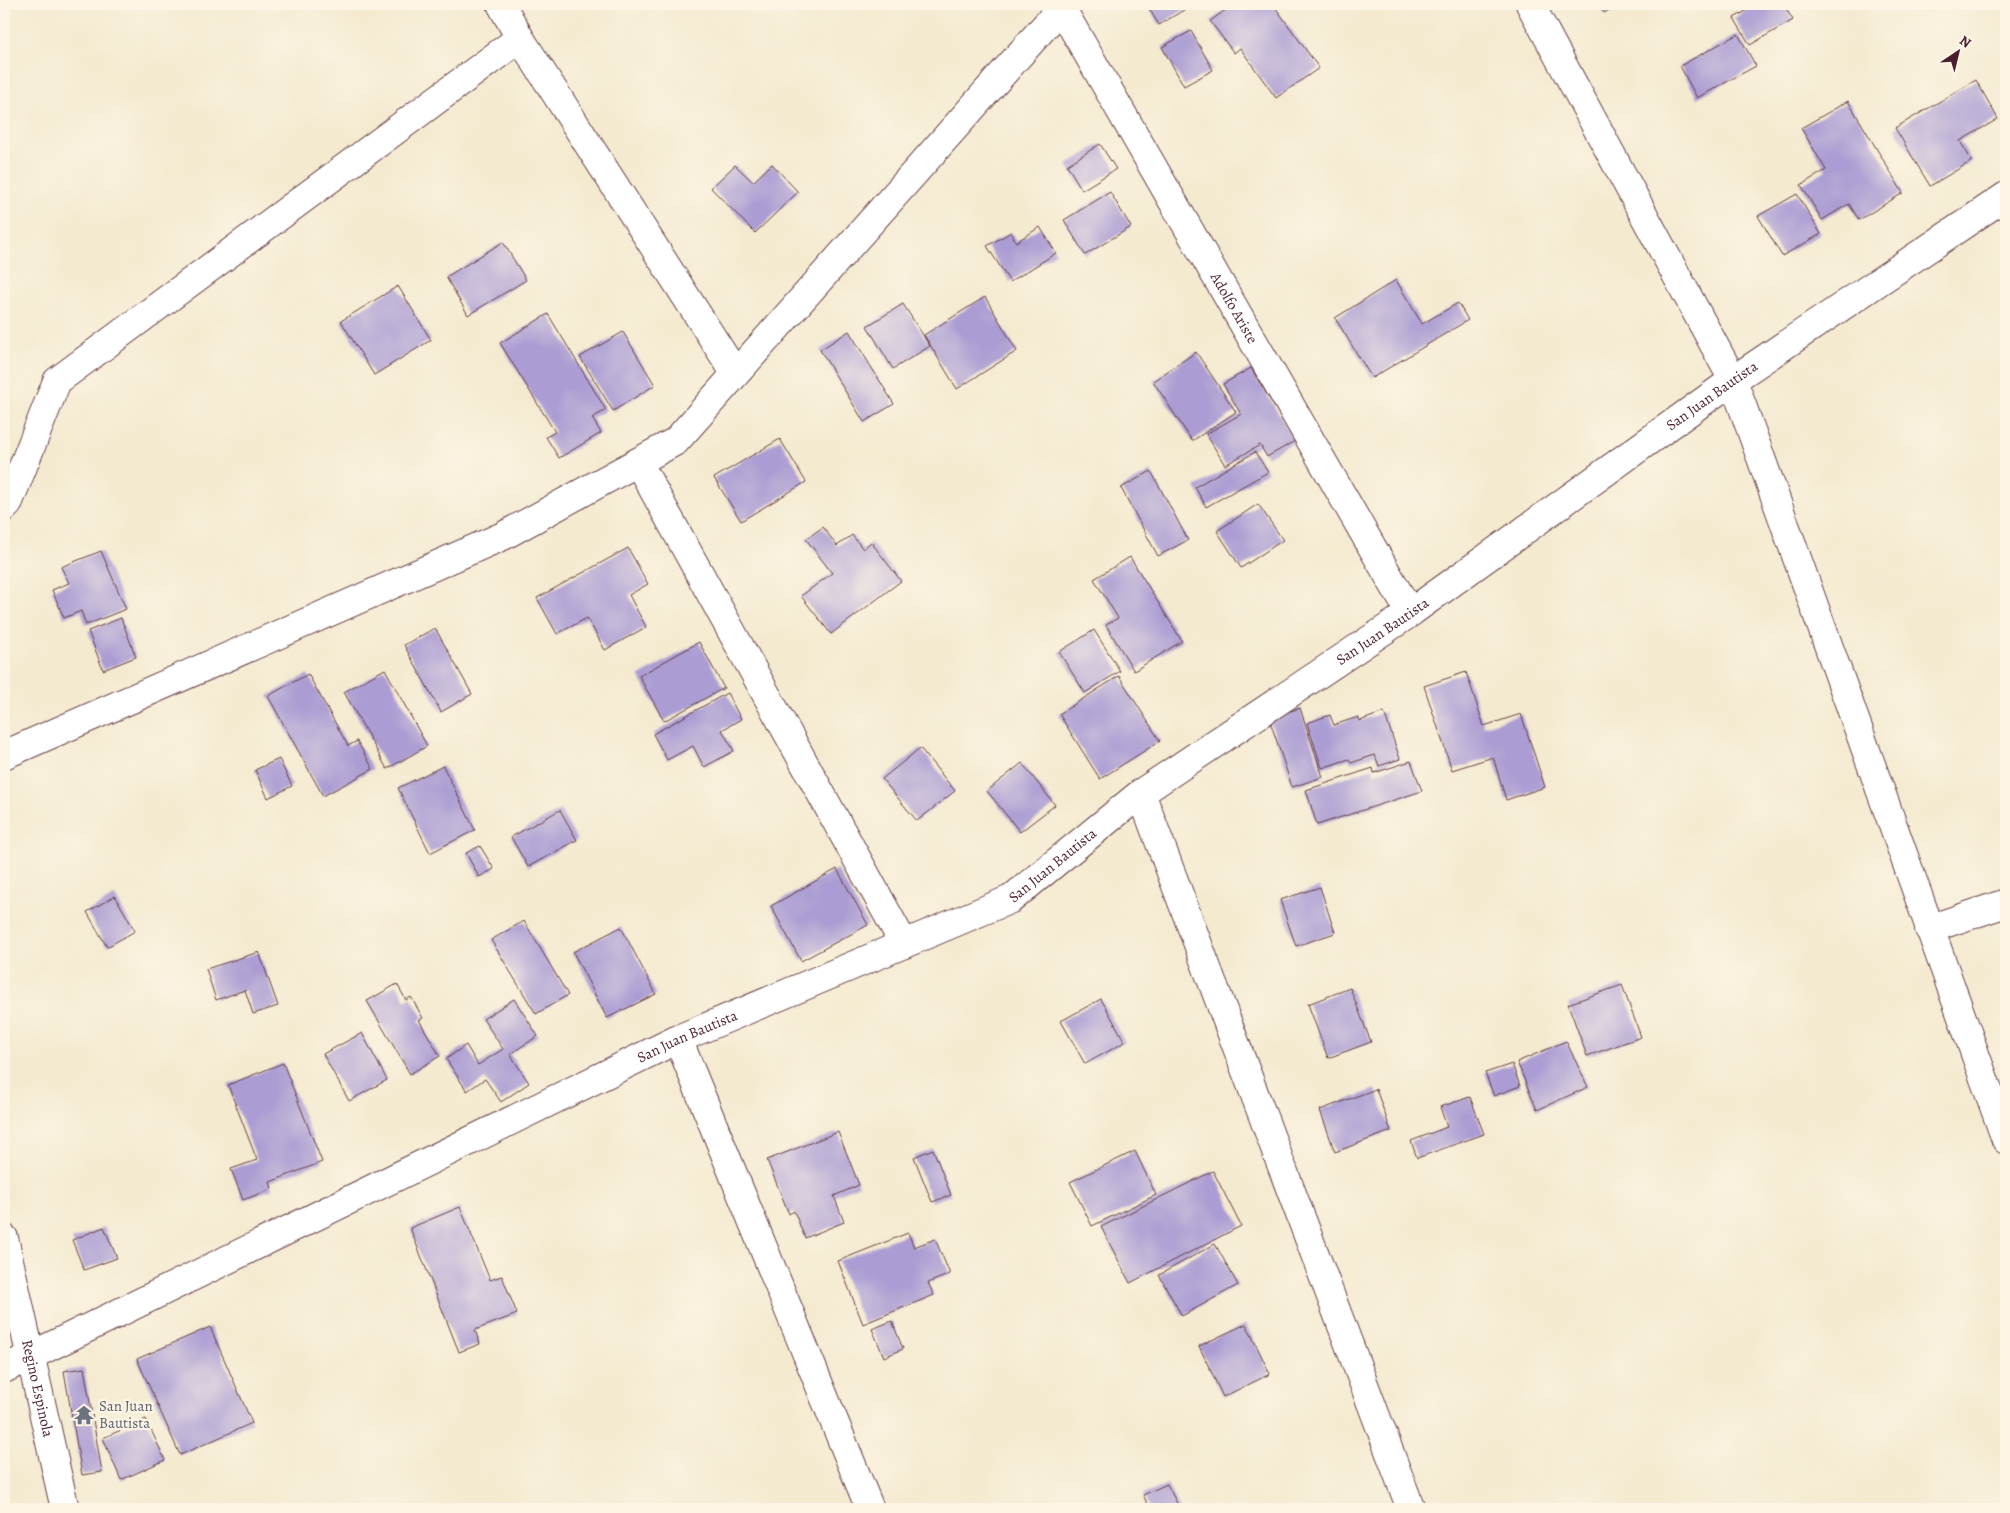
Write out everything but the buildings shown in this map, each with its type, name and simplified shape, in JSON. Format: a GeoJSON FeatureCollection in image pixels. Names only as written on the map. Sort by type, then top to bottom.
{"type":"FeatureCollection","features":[{"type":"Feature","properties":{"kind":"street"},"geometry":{"type":"LineString","coordinates":[[501,4],[520,38],[735,373]]}},
{"type":"Feature","properties":{"kind":"street"},"geometry":{"type":"LineString","coordinates":[[1530,4],[1733,380],[2006,1140]]}},
{"type":"Feature","properties":{"kind":"street"},"geometry":{"type":"LineString","coordinates":[[4,755],[503,536],[676,441],[1060,6]]}},
{"type":"Feature","properties":{"kind":"street","name":"Adolfo Ariste"},"geometry":{"type":"LineString","coordinates":[[1060,6],[1410,612]]}},
{"type":"Feature","properties":{"kind":"street"},"geometry":{"type":"LineString","coordinates":[[4,508],[8,504],[57,381],[520,38]]}},
{"type":"Feature","properties":{"kind":"street","name":"San Juan Bautista"},"geometry":{"type":"LineString","coordinates":[[4,1369],[678,1039],[1011,900],[1141,793],[1410,612],[1733,380],[2006,196]]}},
{"type":"Feature","properties":{"kind":"street"},"geometry":{"type":"LineString","coordinates":[[638,462],[904,944]]}},
{"type":"Feature","properties":{"kind":"street"},"geometry":{"type":"LineString","coordinates":[[1141,793],[1411,1509]]}},
{"type":"Feature","properties":{"kind":"street"},"geometry":{"type":"LineString","coordinates":[[1929,929],[2006,903]]}},
{"type":"Feature","properties":{"kind":"street"},"geometry":{"type":"LineString","coordinates":[[678,1039],[870,1509]]}},
{"type":"Feature","properties":{"kind":"street","name":"Regino Espinola"},"geometry":{"type":"LineString","coordinates":[[4,1238],[65,1509]]}},
{"type":"Feature","properties":{"kind":"place","name":"San Juan Bautista"},"geometry":{"type":"Point","coordinates":[84,1415]}}]}
